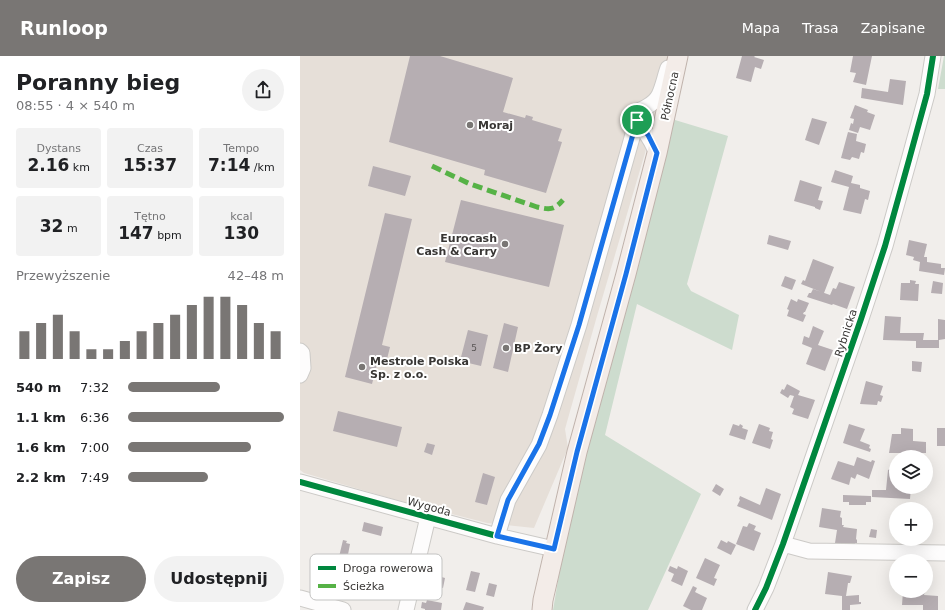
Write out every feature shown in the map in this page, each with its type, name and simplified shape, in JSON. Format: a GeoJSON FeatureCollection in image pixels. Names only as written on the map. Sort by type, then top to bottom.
{"type":"FeatureCollection","features":[{"type":"Feature","properties":{"kind":"main road","name":"Północna"},"geometry":{"type":"LineString","coordinates":[[541,607],[577,452],[626,274],[657,153],[678,57]]}},
{"type":"Feature","properties":{"kind":"street","name":"Rybnicka"},"geometry":{"type":"LineString","coordinates":[[755,610],[766,588],[783,544],[845,368],[884,246],[909,160],[925,102],[933,56]]}},
{"type":"Feature","properties":{"kind":"street"},"geometry":{"type":"LineString","coordinates":[[497,536],[508,500],[539,444],[550,415],[579,325],[634,117],[654,101],[659,95],[669,64],[678,57]]}},
{"type":"Feature","properties":{"kind":"street"},"geometry":{"type":"LineString","coordinates":[[634,117],[648,135],[657,153]]}},
{"type":"Feature","properties":{"kind":"street"},"geometry":{"type":"LineString","coordinates":[[300,351],[302,353],[303,368],[300,375]]}},
{"type":"Feature","properties":{"kind":"street","name":"Wygoda"},"geometry":{"type":"LineString","coordinates":[[300,482],[497,536],[554,549]]}},
{"type":"Feature","properties":{"kind":"street"},"geometry":{"type":"LineString","coordinates":[[419,554],[428,517]]}},
{"type":"Feature","properties":{"kind":"street"},"geometry":{"type":"LineString","coordinates":[[783,544],[809,551],[945,554]]}},
{"type":"Feature","properties":{"kind":"street"},"geometry":{"type":"LineString","coordinates":[[300,598],[343,610]]}},
{"type":"Feature","properties":{"kind":"street"},"geometry":{"type":"LineString","coordinates":[[406,610],[408,600]]}},
{"type":"Feature","properties":{"kind":"shaded area"},"geometry":{"type":"Polygon","coordinates":[[[300,56],[670,56],[645,153],[565,429],[568,448],[534,528],[487,523],[393,499],[304,473],[300,470],[300,56]]]}},
{"type":"Feature","properties":{"kind":"green space"},"geometry":{"type":"Polygon","coordinates":[[[944,56],[945,89],[938,89],[944,56]]]}},
{"type":"Feature","properties":{"kind":"green space"},"geometry":{"type":"Polygon","coordinates":[[[675,120],[728,136],[687,284],[691,291],[739,315],[732,350],[637,304],[605,435],[701,494],[648,610],[553,610],[570,510],[671,121],[675,120]]]}},
{"type":"Feature","properties":{"kind":"building","name":"Moraj"},"geometry":{"type":"Polygon","coordinates":[[[410,56],[440,56],[513,78],[503,112],[525,118],[526,115],[533,117],[532,120],[562,129],[558,141],[562,142],[546,193],[484,175],[485,170],[389,142],[410,56]]]}},
{"type":"Feature","properties":{"kind":"building"},"geometry":{"type":"Polygon","coordinates":[[[742,56],[755,56],[754,57],[764,60],[761,69],[755,67],[751,82],[736,78],[742,56]]]}},
{"type":"Feature","properties":{"kind":"building"},"geometry":{"type":"Polygon","coordinates":[[[853,56],[872,56],[866,85],[853,82],[856,73],[850,72],[853,56]]]}},
{"type":"Feature","properties":{"kind":"building"},"geometry":{"type":"Polygon","coordinates":[[[890,79],[906,81],[903,105],[861,98],[862,88],[888,92],[890,79]]]}},
{"type":"Feature","properties":{"kind":"building"},"geometry":{"type":"Polygon","coordinates":[[[855,105],[868,110],[867,112],[875,115],[870,130],[860,127],[858,133],[849,130],[851,123],[853,124],[854,119],[850,118],[855,105]]]}},
{"type":"Feature","properties":{"kind":"building"},"geometry":{"type":"Polygon","coordinates":[[[812,118],[827,122],[819,145],[805,140],[812,118]]]}},
{"type":"Feature","properties":{"kind":"building"},"geometry":{"type":"Polygon","coordinates":[[[848,132],[857,134],[856,141],[866,144],[864,153],[861,152],[859,159],[852,157],[850,160],[841,158],[848,132]]]}},
{"type":"Feature","properties":{"kind":"building"},"geometry":{"type":"Polygon","coordinates":[[[373,166],[411,176],[405,196],[368,186],[373,166]]]}},
{"type":"Feature","properties":{"kind":"building"},"geometry":{"type":"Polygon","coordinates":[[[835,170],[853,176],[851,183],[860,185],[860,188],[870,191],[868,200],[865,199],[861,214],[843,210],[849,187],[831,182],[835,170]]]}},
{"type":"Feature","properties":{"kind":"building"},"geometry":{"type":"Polygon","coordinates":[[[800,180],[822,187],[818,200],[823,201],[820,210],[794,201],[800,180]]]}},
{"type":"Feature","properties":{"kind":"building","name":"Eurocash Cash & Carry"},"geometry":{"type":"Polygon","coordinates":[[[461,200],[564,225],[549,287],[445,262],[461,200]]]}},
{"type":"Feature","properties":{"kind":"building"},"geometry":{"type":"Polygon","coordinates":[[[385,213],[412,219],[382,345],[390,347],[387,359],[379,357],[372,384],[345,377],[385,213]]]}},
{"type":"Feature","properties":{"kind":"building"},"geometry":{"type":"Polygon","coordinates":[[[769,235],[791,241],[788,250],[767,244],[769,235]]]}},
{"type":"Feature","properties":{"kind":"building"},"geometry":{"type":"Polygon","coordinates":[[[909,240],[927,244],[924,257],[927,257],[927,262],[941,264],[941,268],[945,268],[944,275],[919,271],[920,262],[913,260],[914,257],[906,255],[909,240]]]}},
{"type":"Feature","properties":{"kind":"building"},"geometry":{"type":"Polygon","coordinates":[[[813,259],[834,267],[824,293],[801,284],[803,280],[805,281],[813,259]]]}},
{"type":"Feature","properties":{"kind":"building"},"geometry":{"type":"Polygon","coordinates":[[[785,276],[796,280],[792,290],[781,286],[785,276]]]}},
{"type":"Feature","properties":{"kind":"building"},"geometry":{"type":"Polygon","coordinates":[[[910,280],[916,281],[915,284],[919,284],[918,301],[900,300],[901,283],[910,283],[910,280]]]}},
{"type":"Feature","properties":{"kind":"building"},"geometry":{"type":"Polygon","coordinates":[[[933,281],[943,283],[942,294],[931,293],[933,281]]]}},
{"type":"Feature","properties":{"kind":"building"},"geometry":{"type":"Polygon","coordinates":[[[839,282],[855,287],[847,309],[807,297],[813,289],[830,295],[833,288],[836,289],[839,282]]]}},
{"type":"Feature","properties":{"kind":"building"},"geometry":{"type":"Polygon","coordinates":[[[791,299],[797,302],[798,299],[809,303],[803,314],[806,315],[803,322],[787,316],[789,310],[787,309],[791,299]]]}},
{"type":"Feature","properties":{"kind":"building"},"geometry":{"type":"Polygon","coordinates":[[[885,316],[901,317],[900,333],[924,333],[923,340],[938,340],[938,319],[945,320],[945,339],[939,340],[939,348],[916,348],[916,341],[883,340],[885,316]]]}},
{"type":"Feature","properties":{"kind":"building"},"geometry":{"type":"Polygon","coordinates":[[[504,323],[518,327],[508,372],[493,368],[504,323]]]}},
{"type":"Feature","properties":{"kind":"building"},"geometry":{"type":"Polygon","coordinates":[[[813,326],[824,331],[818,345],[833,350],[825,371],[806,364],[812,348],[802,344],[804,336],[809,338],[813,326]]]}},
{"type":"Feature","properties":{"kind":"building"},"geometry":{"type":"Polygon","coordinates":[[[468,330],[488,335],[481,366],[460,361],[468,330]]]}},
{"type":"Feature","properties":{"kind":"building"},"geometry":{"type":"Polygon","coordinates":[[[912,361],[922,362],[921,372],[912,371],[912,361]]]}},
{"type":"Feature","properties":{"kind":"building"},"geometry":{"type":"Polygon","coordinates":[[[866,381],[883,386],[880,395],[883,396],[881,402],[878,401],[877,405],[860,404],[866,381]]]}},
{"type":"Feature","properties":{"kind":"building"},"geometry":{"type":"Polygon","coordinates":[[[787,384],[800,391],[798,395],[815,400],[808,419],[792,414],[794,409],[790,407],[794,396],[790,395],[788,398],[780,393],[782,389],[784,390],[787,384]]]}},
{"type":"Feature","properties":{"kind":"building"},"geometry":{"type":"Polygon","coordinates":[[[338,411],[402,427],[397,447],[333,431],[338,411]]]}},
{"type":"Feature","properties":{"kind":"building"},"geometry":{"type":"Polygon","coordinates":[[[733,424],[739,426],[740,424],[743,426],[742,428],[748,430],[745,440],[729,435],[733,424]]]}},
{"type":"Feature","properties":{"kind":"building"},"geometry":{"type":"Polygon","coordinates":[[[759,424],[770,428],[769,431],[773,432],[771,439],[773,440],[770,449],[752,443],[759,424]]]}},
{"type":"Feature","properties":{"kind":"building"},"geometry":{"type":"Polygon","coordinates":[[[849,424],[865,429],[860,441],[870,445],[870,452],[843,443],[849,424]]]}},
{"type":"Feature","properties":{"kind":"building"},"geometry":{"type":"Polygon","coordinates":[[[901,428],[913,429],[913,441],[926,442],[926,450],[889,450],[892,434],[901,434],[901,428]]]}},
{"type":"Feature","properties":{"kind":"building"},"geometry":{"type":"Polygon","coordinates":[[[937,428],[945,428],[945,446],[937,446],[937,428]]]}},
{"type":"Feature","properties":{"kind":"building"},"geometry":{"type":"Polygon","coordinates":[[[427,443],[435,445],[432,455],[424,452],[427,443]]]}},
{"type":"Feature","properties":{"kind":"building"},"geometry":{"type":"Polygon","coordinates":[[[857,457],[871,462],[872,460],[875,461],[869,479],[857,474],[855,479],[851,477],[849,485],[831,479],[838,461],[854,466],[857,457]]]}},
{"type":"Feature","properties":{"kind":"building"},"geometry":{"type":"Polygon","coordinates":[[[888,470],[889,494],[910,494],[910,499],[872,497],[872,490],[886,490],[888,470]]]}},
{"type":"Feature","properties":{"kind":"building"},"geometry":{"type":"Polygon","coordinates":[[[483,473],[495,477],[487,505],[475,502],[483,473]]]}},
{"type":"Feature","properties":{"kind":"building"},"geometry":{"type":"Polygon","coordinates":[[[716,484],[724,489],[720,496],[712,491],[716,484]]]}},
{"type":"Feature","properties":{"kind":"building"},"geometry":{"type":"Polygon","coordinates":[[[766,488],[781,494],[772,520],[737,506],[740,496],[760,505],[766,488]]]}},
{"type":"Feature","properties":{"kind":"building"},"geometry":{"type":"Polygon","coordinates":[[[843,495],[871,496],[871,502],[866,502],[866,505],[849,505],[849,502],[843,502],[843,495]]]}},
{"type":"Feature","properties":{"kind":"building"},"geometry":{"type":"Polygon","coordinates":[[[822,508],[841,511],[840,517],[842,518],[842,525],[844,525],[843,527],[857,529],[857,543],[855,543],[855,545],[835,543],[837,530],[819,527],[822,508]]]}},
{"type":"Feature","properties":{"kind":"building"},"geometry":{"type":"Polygon","coordinates":[[[364,522],[383,527],[381,536],[362,531],[364,522]]]}},
{"type":"Feature","properties":{"kind":"building"},"geometry":{"type":"Polygon","coordinates":[[[749,523],[756,526],[754,530],[761,533],[754,551],[736,544],[743,526],[747,527],[749,523]]]}},
{"type":"Feature","properties":{"kind":"building"},"geometry":{"type":"Polygon","coordinates":[[[871,529],[877,530],[876,538],[869,537],[871,529]]]}},
{"type":"Feature","properties":{"kind":"building"},"geometry":{"type":"Polygon","coordinates":[[[343,540],[347,541],[346,543],[350,544],[348,554],[340,554],[343,540]]]}},
{"type":"Feature","properties":{"kind":"building"},"geometry":{"type":"Polygon","coordinates":[[[721,540],[727,543],[728,541],[736,545],[731,555],[717,548],[721,540]]]}},
{"type":"Feature","properties":{"kind":"building"},"geometry":{"type":"Polygon","coordinates":[[[705,558],[720,565],[714,578],[717,579],[714,586],[696,578],[705,558]]]}},
{"type":"Feature","properties":{"kind":"building"},"geometry":{"type":"Polygon","coordinates":[[[670,566],[677,569],[678,566],[688,571],[682,586],[671,581],[674,574],[668,571],[670,566]]]}},
{"type":"Feature","properties":{"kind":"building"},"geometry":{"type":"Polygon","coordinates":[[[471,571],[480,573],[475,592],[466,590],[471,571]]]}},
{"type":"Feature","properties":{"kind":"building"},"geometry":{"type":"Polygon","coordinates":[[[828,572],[852,576],[850,583],[848,583],[846,596],[859,595],[859,602],[861,602],[861,604],[850,605],[850,610],[842,610],[842,596],[825,594],[828,572]]]}},
{"type":"Feature","properties":{"kind":"building"},"geometry":{"type":"Polygon","coordinates":[[[442,577],[445,578],[442,588],[442,577]]]}},
{"type":"Feature","properties":{"kind":"building"},"geometry":{"type":"Polygon","coordinates":[[[489,583],[497,585],[494,597],[486,595],[489,583]]]}},
{"type":"Feature","properties":{"kind":"building"},"geometry":{"type":"Polygon","coordinates":[[[693,586],[697,588],[695,592],[707,598],[702,610],[691,610],[683,606],[693,586]]]}},
{"type":"Feature","properties":{"kind":"building"},"geometry":{"type":"Polygon","coordinates":[[[933,596],[938,596],[938,610],[923,610],[923,605],[902,605],[902,598],[933,598],[933,596]]]}},
{"type":"Feature","properties":{"kind":"building"},"geometry":{"type":"Polygon","coordinates":[[[427,600],[442,603],[441,610],[425,610],[421,608],[422,602],[426,603],[427,600]]]}},
{"type":"Feature","properties":{"kind":"building"},"geometry":{"type":"Polygon","coordinates":[[[466,602],[484,607],[483,610],[463,610],[466,602]]]}},
{"type":"Feature","properties":{"kind":"marked path"},"geometry":{"type":"LineString","coordinates":[[432,166],[470,184],[537,207],[546,209],[552,208],[557,206],[563,200]]}},
{"type":"Feature","properties":{"kind":"cycle path"},"geometry":{"type":"LineString","coordinates":[[755,610],[766,588],[783,544],[885,246],[927,94],[933,56]]}},
{"type":"Feature","properties":{"kind":"cycle path"},"geometry":{"type":"LineString","coordinates":[[300,482],[497,536],[554,549]]}},
{"type":"Feature","properties":{"kind":"place","name":"Moraj"},"geometry":{"type":"Point","coordinates":[470,125]}},
{"type":"Feature","properties":{"kind":"place","name":"Eurocash Cash & Carry"},"geometry":{"type":"Point","coordinates":[505,244]}},
{"type":"Feature","properties":{"kind":"place","name":"BP Żory"},"geometry":{"type":"Point","coordinates":[506,348]}},
{"type":"Feature","properties":{"kind":"place","name":"Mestrole Polska Sp. z o.o."},"geometry":{"type":"Point","coordinates":[362,367]}},
{"type":"Feature","properties":{"kind":"route"},"geometry":{"type":"LineString","coordinates":[[637,120],[648,135],[657,153],[626,274],[577,452],[554,549],[497,536],[508,500],[539,444],[550,415],[579,325],[637,120]]}}]}
